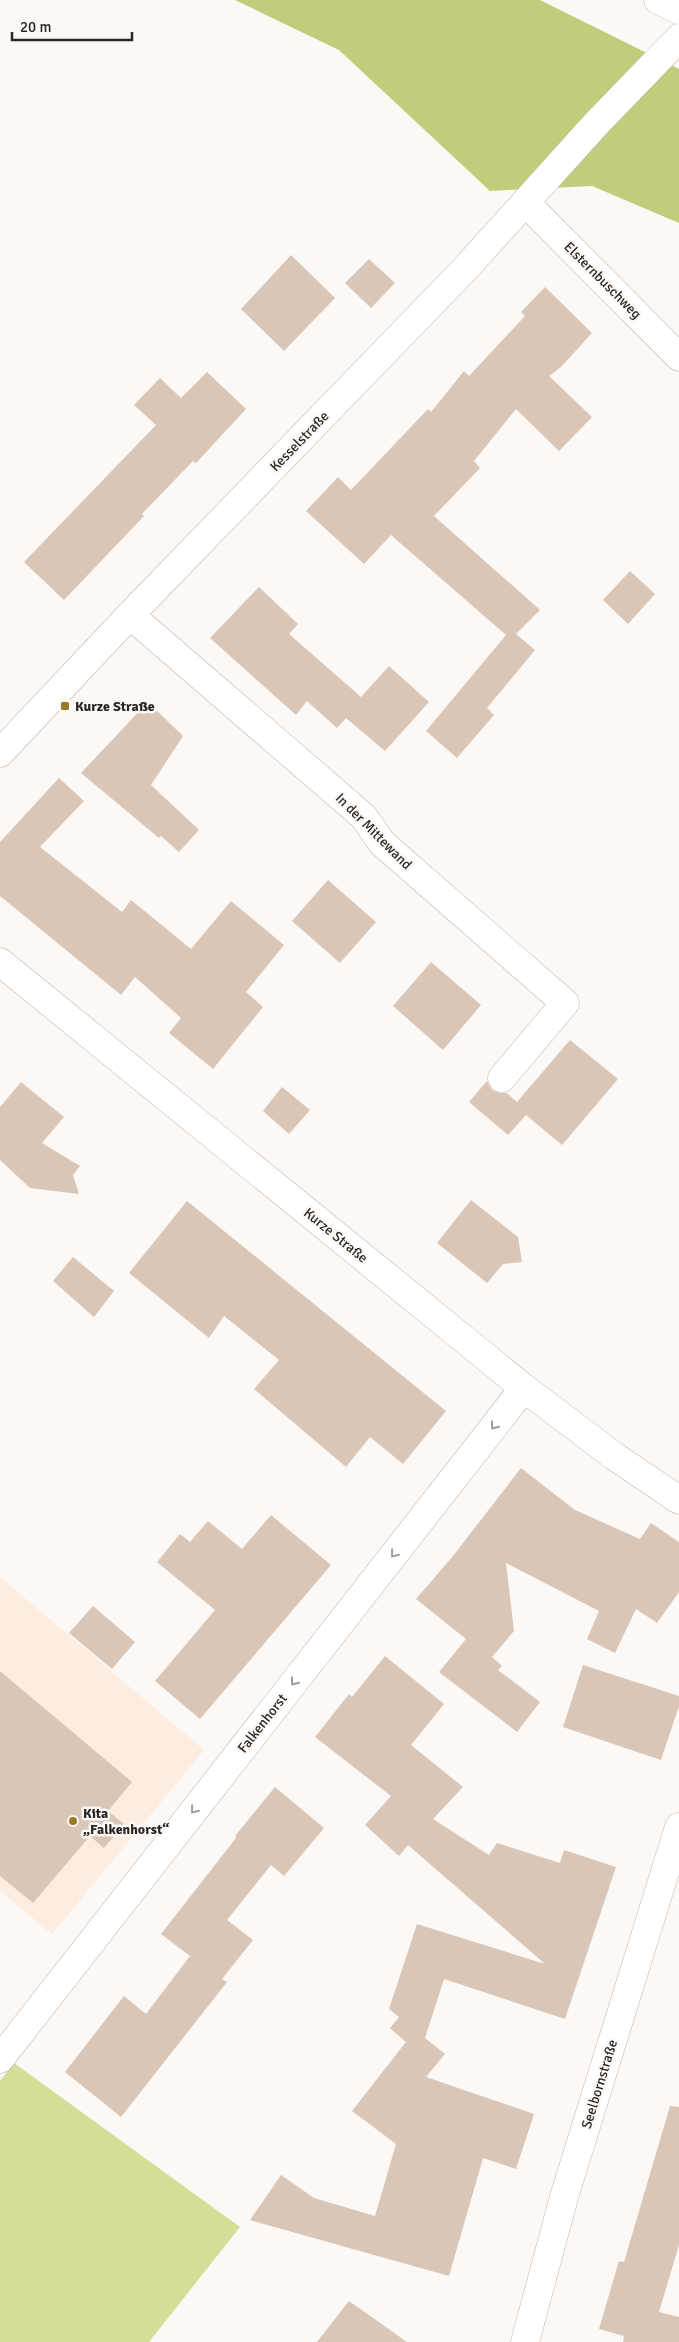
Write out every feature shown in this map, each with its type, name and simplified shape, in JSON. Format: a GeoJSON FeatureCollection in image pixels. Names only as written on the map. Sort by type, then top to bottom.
{"type":"FeatureCollection","features":[{"type":"Feature","properties":{"kind":"street"},"geometry":{"type":"LineString","coordinates":[[658,0],[679,10]]}},
{"type":"Feature","properties":{"kind":"street","name":"Kesselstraße"},"geometry":{"type":"LineString","coordinates":[[0,753],[130,615],[464,270],[595,125],[679,38]]}},
{"type":"Feature","properties":{"kind":"street","name":"Elsternbuschweg"},"geometry":{"type":"LineString","coordinates":[[526,203],[679,357]]}},
{"type":"Feature","properties":{"kind":"street","name":"In der Mittewand"},"geometry":{"type":"LineString","coordinates":[[130,615],[364,817],[382,843],[565,1003],[502,1078]]}},
{"type":"Feature","properties":{"kind":"street","name":"Kurze Straße"},"geometry":{"type":"LineString","coordinates":[[0,962],[524,1388],[614,1456],[679,1500]]}},
{"type":"Feature","properties":{"kind":"street","name":"Falkenhorst"},"geometry":{"type":"LineString","coordinates":[[0,2059],[524,1388]]}},
{"type":"Feature","properties":{"kind":"street","name":"Seelbornstraße"},"geometry":{"type":"LineString","coordinates":[[525,2342],[564,2197],[679,1826]]}},
{"type":"Feature","properties":{"kind":"shaded area","name":"Kita „Falkenhorst“"},"geometry":{"type":"Polygon","coordinates":[[[0,1577],[204,1750],[52,1934],[0,1891],[0,1577]]]}},
{"type":"Feature","properties":{"kind":"green space"},"geometry":{"type":"Polygon","coordinates":[[[235,0],[540,0],[679,69],[679,223],[592,186],[490,191],[339,50],[235,0]]]}},
{"type":"Feature","properties":{"kind":"green space"},"geometry":{"type":"Polygon","coordinates":[[[14,2063],[240,2227],[149,2342],[0,2342],[0,2081],[14,2063]]]}},
{"type":"Feature","properties":{"kind":"building"},"geometry":{"type":"Polygon","coordinates":[[[291,255],[335,298],[284,351],[241,309],[291,255]]]}},
{"type":"Feature","properties":{"kind":"building"},"geometry":{"type":"Polygon","coordinates":[[[369,259],[395,283],[371,308],[345,283],[369,259]]]}},
{"type":"Feature","properties":{"kind":"building"},"geometry":{"type":"Polygon","coordinates":[[[545,287],[592,333],[561,367],[549,376],[592,417],[559,451],[516,409],[474,461],[480,468],[434,516],[540,610],[516,634],[535,650],[487,708],[494,715],[457,758],[426,731],[506,635],[391,535],[364,564],[306,511],[338,477],[351,490],[428,409],[431,412],[464,371],[469,376],[525,316],[521,312],[545,287]]]}},
{"type":"Feature","properties":{"kind":"building"},"geometry":{"type":"Polygon","coordinates":[[[207,372],[246,409],[196,463],[193,461],[142,514],[144,516],[64,600],[24,562],[156,425],[134,405],[160,378],[181,398],[207,372]]]}},
{"type":"Feature","properties":{"kind":"building"},"geometry":{"type":"Polygon","coordinates":[[[630,571],[655,594],[628,624],[603,600],[630,571]]]}},
{"type":"Feature","properties":{"kind":"building"},"geometry":{"type":"Polygon","coordinates":[[[259,587],[298,624],[289,634],[361,697],[389,666],[429,702],[385,751],[346,718],[337,728],[307,701],[296,715],[210,638],[259,587]]]}},
{"type":"Feature","properties":{"kind":"building"},"geometry":{"type":"Polygon","coordinates":[[[148,702],[183,736],[151,785],[199,830],[179,852],[161,836],[159,838],[81,773],[148,702]]]}},
{"type":"Feature","properties":{"kind":"building"},"geometry":{"type":"Polygon","coordinates":[[[59,778],[84,801],[40,847],[122,912],[131,900],[191,949],[231,901],[284,945],[246,992],[263,1007],[213,1069],[169,1033],[181,1018],[135,977],[121,995],[0,896],[0,842],[59,778]]]}},
{"type":"Feature","properties":{"kind":"building"},"geometry":{"type":"Polygon","coordinates":[[[328,880],[376,922],[340,963],[292,921],[328,880]]]}},
{"type":"Feature","properties":{"kind":"building"},"geometry":{"type":"Polygon","coordinates":[[[431,962],[481,1005],[443,1050],[393,1006],[431,962]]]}},
{"type":"Feature","properties":{"kind":"building"},"geometry":{"type":"Polygon","coordinates":[[[570,1040],[618,1079],[562,1145],[526,1115],[508,1135],[469,1102],[487,1081],[492,1090],[507,1093],[517,1102],[570,1040]]]}},
{"type":"Feature","properties":{"kind":"building"},"geometry":{"type":"Polygon","coordinates":[[[21,1082],[64,1117],[42,1143],[80,1166],[73,1175],[79,1194],[30,1188],[0,1160],[0,1107],[21,1082]]]}},
{"type":"Feature","properties":{"kind":"building"},"geometry":{"type":"Polygon","coordinates":[[[282,1087],[310,1110],[289,1134],[263,1111],[282,1087]]]}},
{"type":"Feature","properties":{"kind":"building"},"geometry":{"type":"Polygon","coordinates":[[[471,1200],[518,1237],[522,1262],[503,1264],[487,1283],[437,1243],[471,1200]]]}},
{"type":"Feature","properties":{"kind":"building"},"geometry":{"type":"Polygon","coordinates":[[[187,1201],[446,1411],[403,1464],[370,1437],[346,1467],[254,1389],[279,1360],[224,1316],[209,1338],[129,1273],[187,1201]]]}},
{"type":"Feature","properties":{"kind":"building"},"geometry":{"type":"Polygon","coordinates":[[[73,1257],[114,1291],[94,1317],[53,1281],[73,1257]]]}},
{"type":"Feature","properties":{"kind":"building"},"geometry":{"type":"Polygon","coordinates":[[[521,1468],[575,1510],[640,1539],[651,1523],[679,1542],[679,1592],[657,1623],[636,1609],[615,1653],[587,1639],[599,1611],[506,1563],[514,1631],[492,1657],[502,1666],[498,1670],[540,1702],[517,1732],[439,1672],[466,1639],[416,1599],[453,1556],[521,1468]]]}},
{"type":"Feature","properties":{"kind":"building"},"geometry":{"type":"Polygon","coordinates":[[[271,1515],[331,1565],[200,1719],[155,1681],[215,1610],[157,1562],[180,1534],[190,1542],[208,1521],[242,1549],[271,1515]]]}},
{"type":"Feature","properties":{"kind":"building"},"geometry":{"type":"Polygon","coordinates":[[[93,1606],[135,1642],[112,1669],[69,1633],[93,1606]]]}},
{"type":"Feature","properties":{"kind":"building"},"geometry":{"type":"Polygon","coordinates":[[[385,1656],[444,1704],[411,1745],[463,1787],[433,1819],[489,1855],[497,1843],[560,1863],[564,1850],[616,1867],[565,2019],[444,1979],[425,2038],[445,2054],[426,2077],[534,2114],[516,2169],[483,2158],[449,2276],[250,2220],[281,2175],[314,2198],[375,2216],[396,2144],[352,2111],[406,2042],[390,2028],[399,2017],[389,2009],[417,1924],[545,1964],[408,1845],[399,1856],[365,1825],[391,1796],[315,1737],[349,1694],[352,1697],[385,1656]]]}},
{"type":"Feature","properties":{"kind":"building"},"geometry":{"type":"Polygon","coordinates":[[[583,1665],[679,1696],[679,1706],[661,1760],[563,1727],[583,1665]]]}},
{"type":"Feature","properties":{"kind":"building"},"geometry":{"type":"Polygon","coordinates":[[[0,1671],[132,1782],[108,1811],[124,1824],[104,1848],[90,1836],[33,1903],[0,1876],[0,1671]]]}},
{"type":"Feature","properties":{"kind":"building"},"geometry":{"type":"Polygon","coordinates":[[[275,1787],[324,1828],[284,1876],[271,1865],[227,1920],[253,1940],[222,1979],[227,1982],[121,2117],[65,2072],[124,1996],[146,2014],[190,1956],[161,1934],[236,1838],[235,1836],[275,1787]]]}},
{"type":"Feature","properties":{"kind":"building"},"geometry":{"type":"Polygon","coordinates":[[[670,2106],[679,2107],[679,2245],[659,2312],[679,2317],[679,2342],[623,2342],[624,2336],[599,2329],[619,2261],[624,2262],[670,2106]]]}},
{"type":"Feature","properties":{"kind":"building"},"geometry":{"type":"Polygon","coordinates":[[[349,2301],[407,2342],[317,2342],[349,2301]]]}},
{"type":"Feature","properties":{"kind":"place","name":"Kurze Straße"},"geometry":{"type":"Point","coordinates":[65,706]}},
{"type":"Feature","properties":{"kind":"place","name":"Kita „Falkenhorst“"},"geometry":{"type":"Point","coordinates":[73,1821]}}]}
